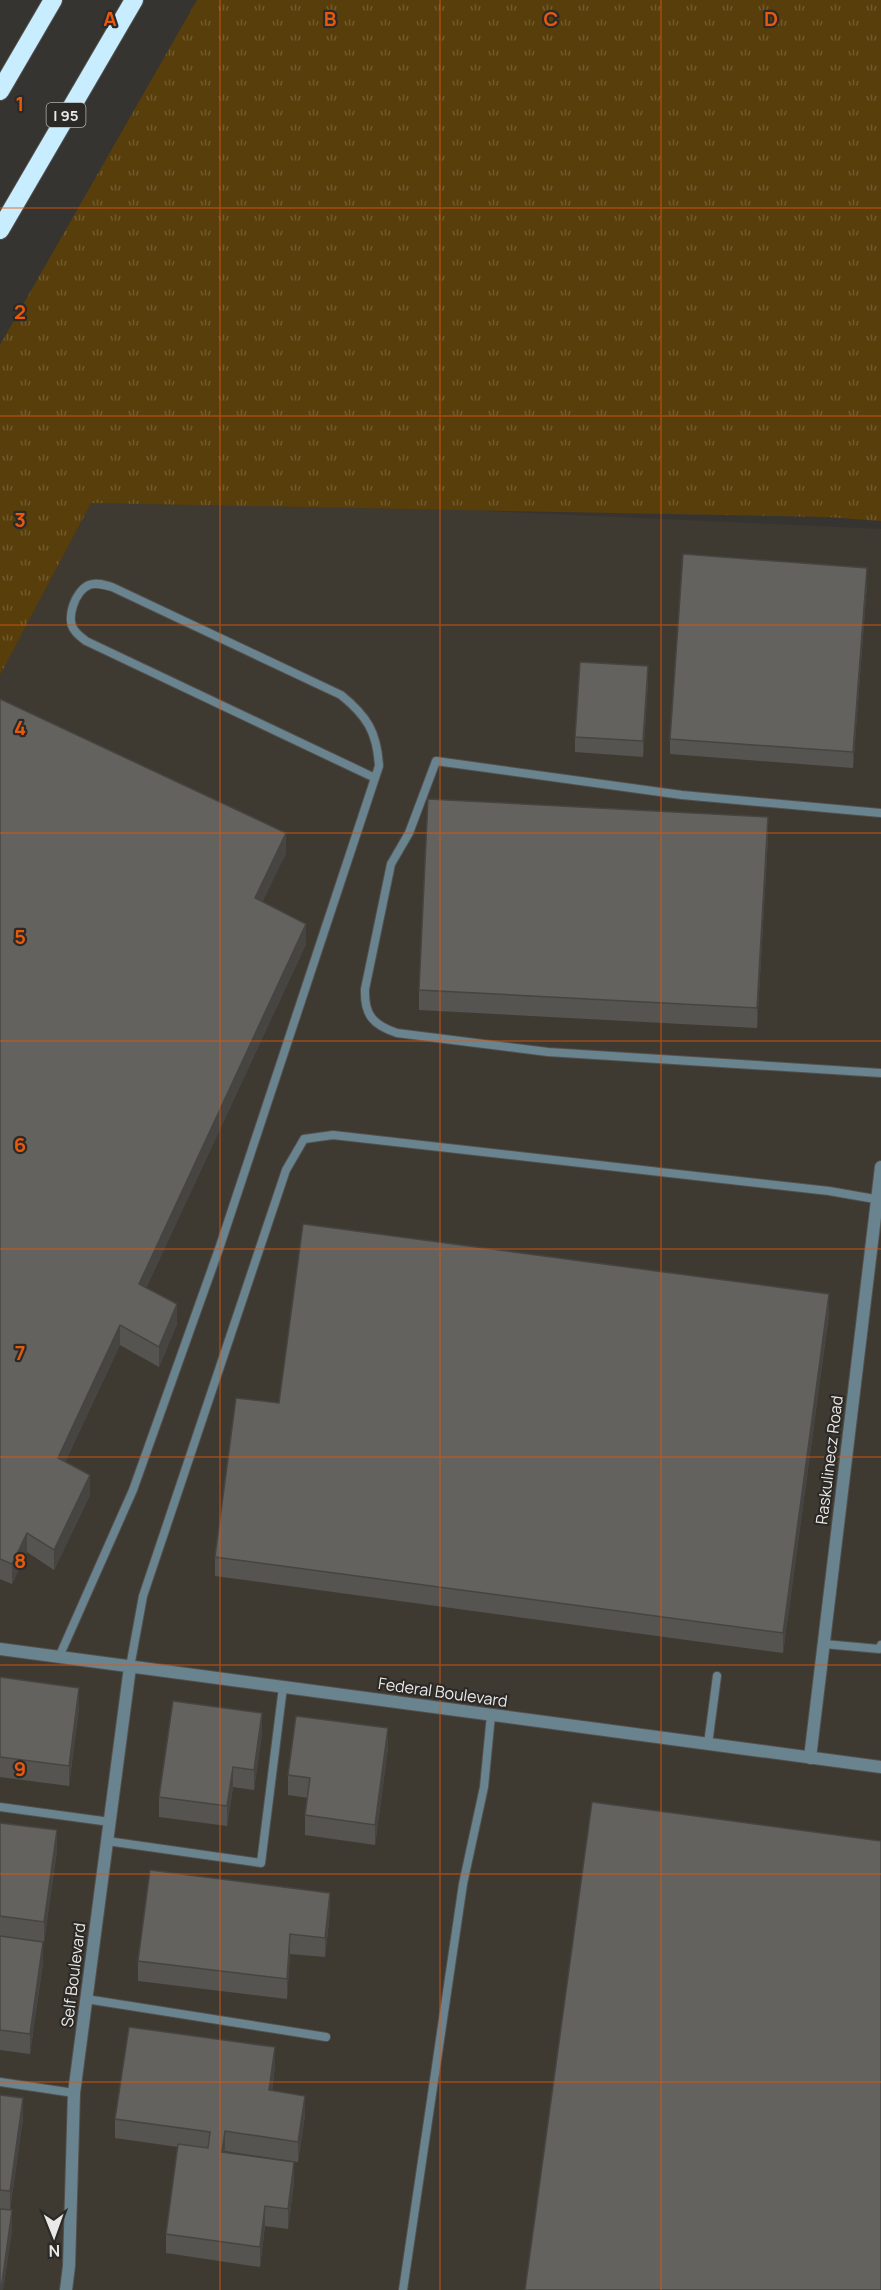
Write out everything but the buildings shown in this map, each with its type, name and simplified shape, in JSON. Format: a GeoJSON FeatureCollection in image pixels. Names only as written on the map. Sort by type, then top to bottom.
{"type":"FeatureCollection","features":[{"type":"Feature","properties":{"kind":"highway"},"geometry":{"type":"LineString","coordinates":[[0,91],[53,0]]}},
{"type":"Feature","properties":{"kind":"highway","name":"I 95"},"geometry":{"type":"LineString","coordinates":[[0,230],[134,0]]}},
{"type":"Feature","properties":{"kind":"street","name":"Raskulinecz Road"},"geometry":{"type":"LineString","coordinates":[[810,1758],[879,1199],[881,1167]]}},
{"type":"Feature","properties":{"kind":"street","name":"Federal Boulevard"},"geometry":{"type":"LineString","coordinates":[[0,1649],[881,1767]]}},
{"type":"Feature","properties":{"kind":"street","name":"Self Boulevard"},"geometry":{"type":"LineString","coordinates":[[66,2290],[69,2266],[74,2093],[130,1666]]}},
{"type":"Feature","properties":{"kind":"lane"},"geometry":{"type":"LineString","coordinates":[[59,1657],[137,1479],[220,1246],[379,766],[378,746],[370,726],[358,708],[341,695],[112,587],[90,584],[81,590],[70,621],[74,630],[86,641],[375,778]]}},
{"type":"Feature","properties":{"kind":"lane"},"geometry":{"type":"LineString","coordinates":[[881,813],[682,795],[436,760],[409,833],[391,864],[365,989],[365,1003],[376,1024],[397,1033],[548,1052],[881,1073]]}},
{"type":"Feature","properties":{"kind":"lane"},"geometry":{"type":"LineString","coordinates":[[130,1666],[143,1596],[286,1170],[304,1139],[333,1135],[829,1191],[879,1199]]}},
{"type":"Feature","properties":{"kind":"lane"},"geometry":{"type":"LineString","coordinates":[[824,1644],[879,1649],[881,1645]]}},
{"type":"Feature","properties":{"kind":"lane"},"geometry":{"type":"LineString","coordinates":[[708,1744],[717,1676]]}},
{"type":"Feature","properties":{"kind":"lane"},"geometry":{"type":"LineString","coordinates":[[107,1842],[261,1863],[283,1687]]}},
{"type":"Feature","properties":{"kind":"lane"},"geometry":{"type":"LineString","coordinates":[[403,2290],[463,1884],[484,1787],[491,1715]]}},
{"type":"Feature","properties":{"kind":"lane"},"geometry":{"type":"LineString","coordinates":[[0,1807],[110,1822]]}},
{"type":"Feature","properties":{"kind":"lane"},"geometry":{"type":"LineString","coordinates":[[86,2000],[326,2037]]}},
{"type":"Feature","properties":{"kind":"lane"},"geometry":{"type":"LineString","coordinates":[[0,2082],[74,2093]]}},
{"type":"Feature","properties":{"kind":"shaded area"},"geometry":{"type":"Polygon","coordinates":[[[91,503],[463,510],[881,529],[881,2290],[0,2290],[0,675],[91,503]]]}},
{"type":"Feature","properties":{"kind":"green space"},"geometry":{"type":"Polygon","coordinates":[[[197,0],[881,0],[881,521],[828,517],[91,503],[0,675],[0,345],[197,0]]]}}]}
